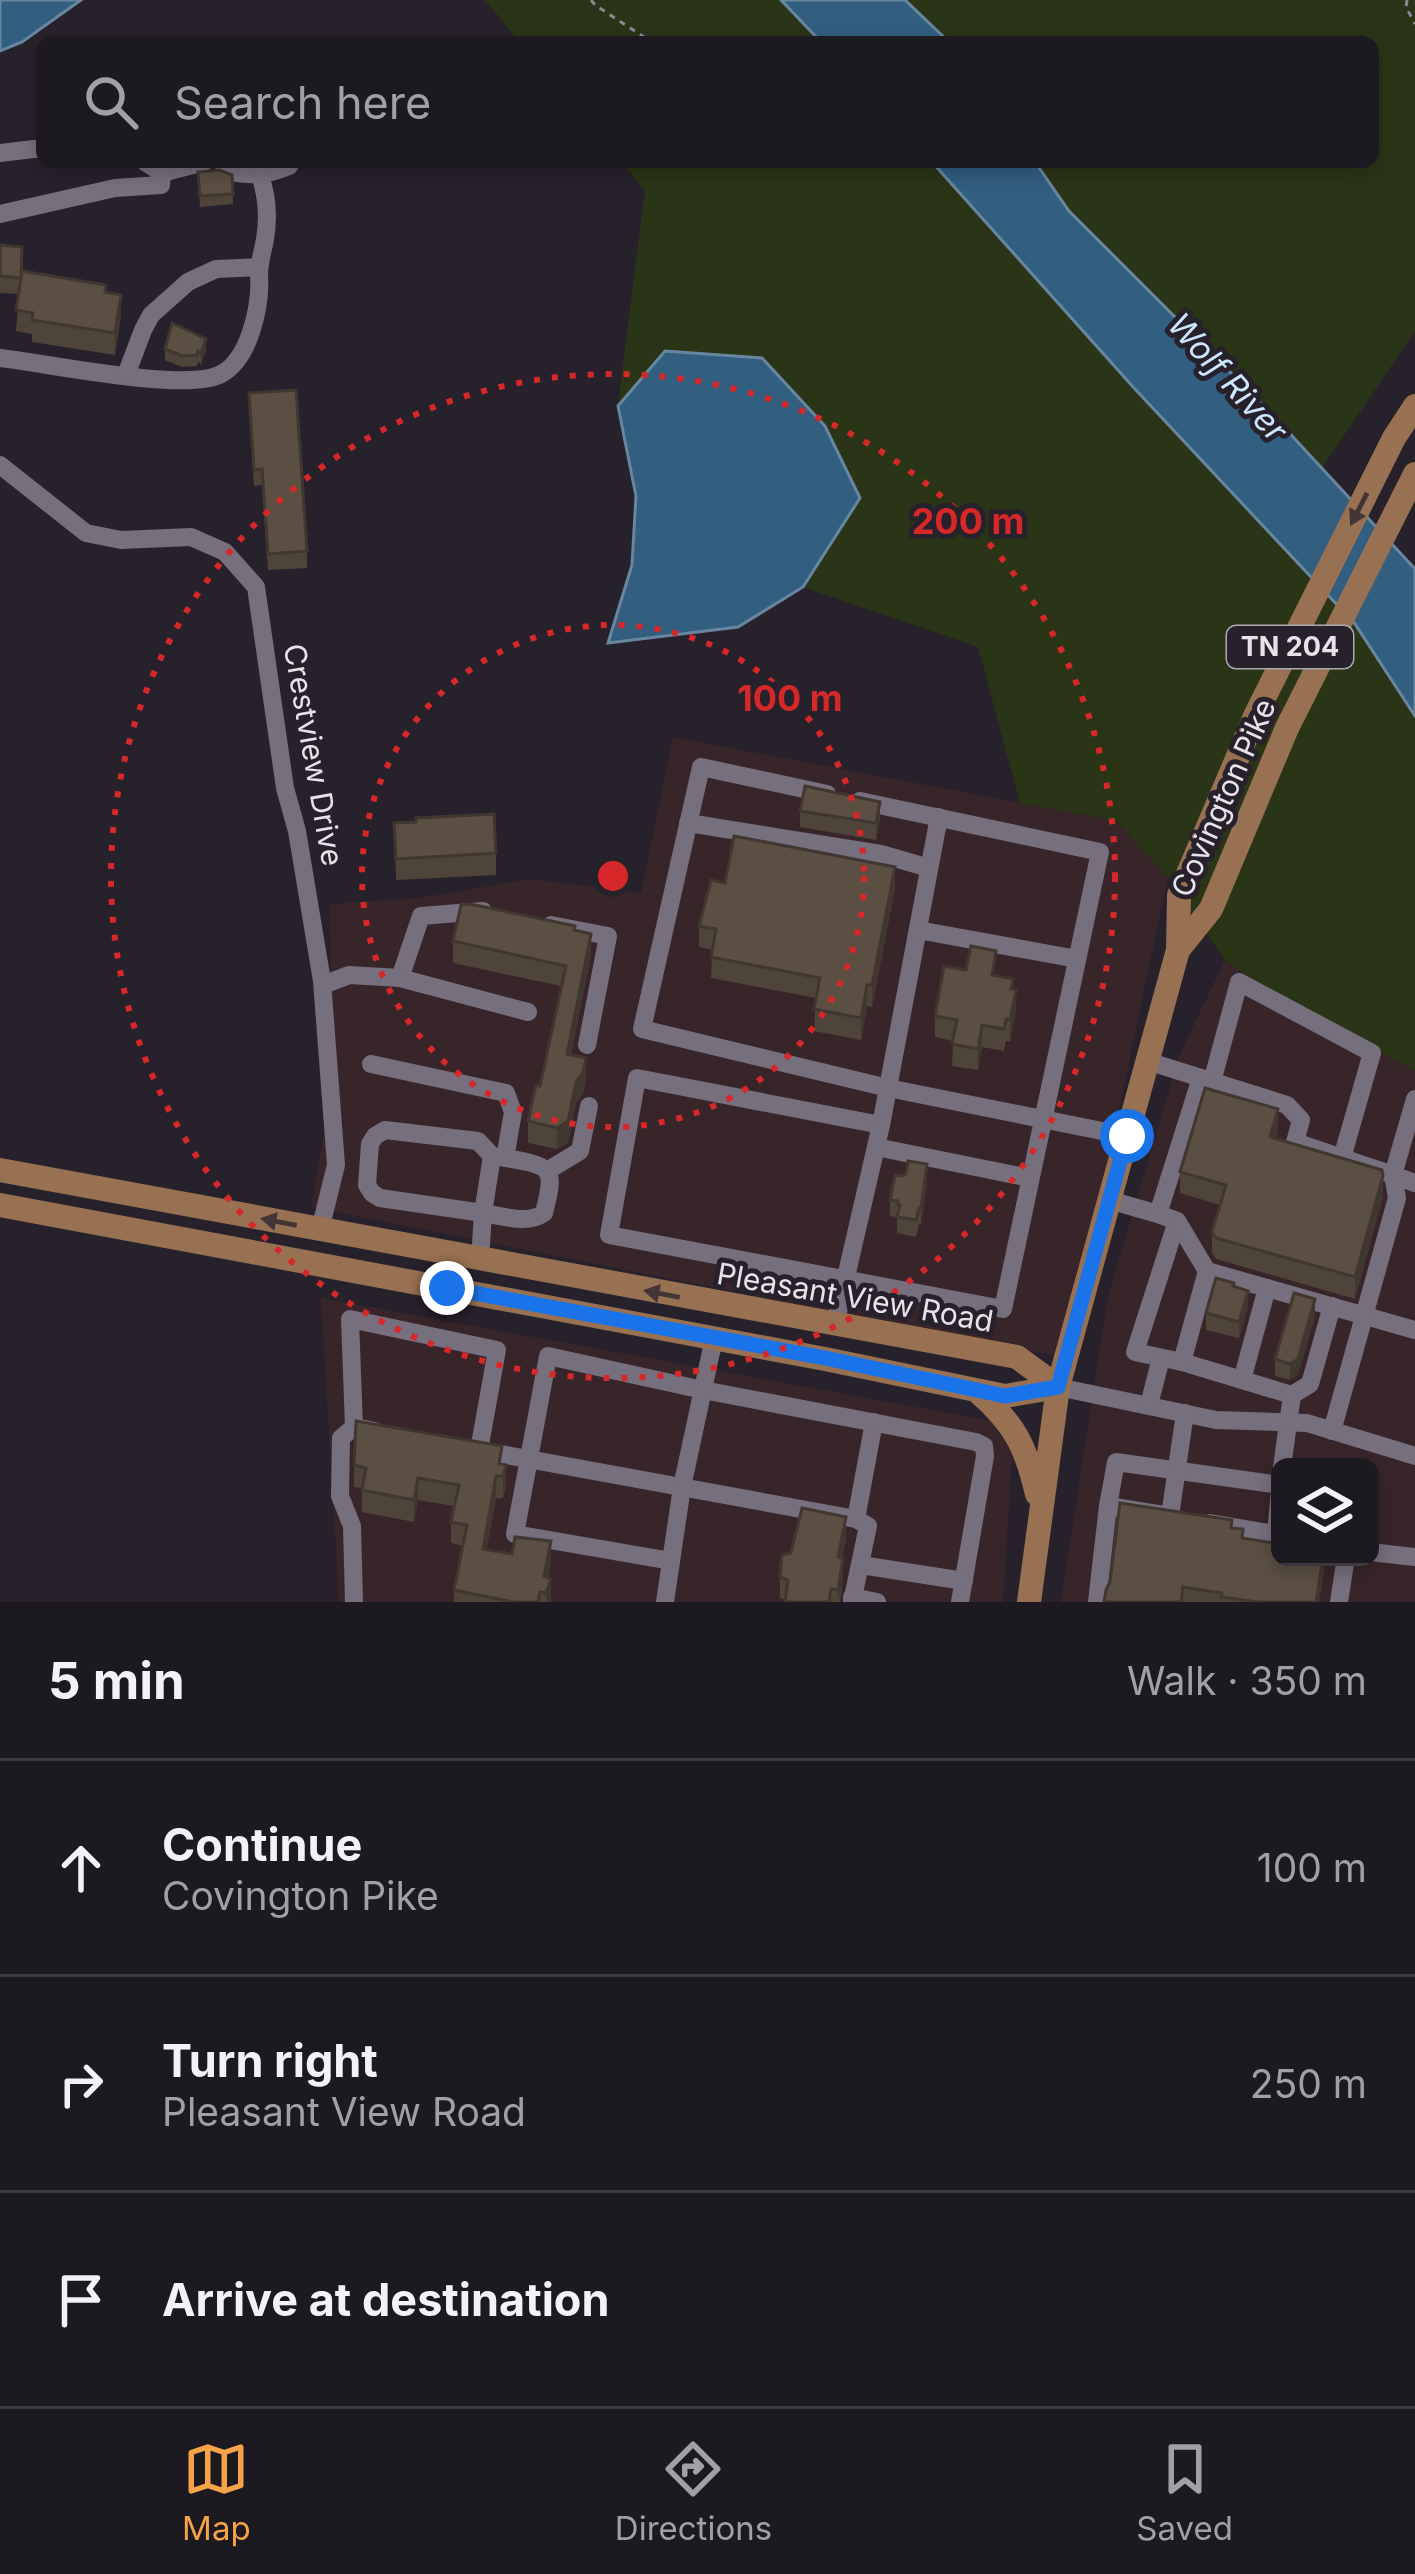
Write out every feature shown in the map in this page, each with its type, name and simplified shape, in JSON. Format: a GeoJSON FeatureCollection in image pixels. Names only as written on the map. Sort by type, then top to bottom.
{"type":"FeatureCollection","features":[{"type":"Feature","properties":{"kind":"main road","name":"Covington Pike"},"geometry":{"type":"LineString","coordinates":[[1029,1602],[1058,1387],[1178,950],[1179,896],[1256,714],[1394,438],[1415,406]]}},
{"type":"Feature","properties":{"kind":"main road","name":"Covington Pike"},"geometry":{"type":"LineString","coordinates":[[1178,950],[1211,909],[1287,728],[1415,474]]}},
{"type":"Feature","properties":{"kind":"main road","name":"Pleasant View Road"},"geometry":{"type":"LineString","coordinates":[[0,1170],[1017,1357],[1058,1387]]}},
{"type":"Feature","properties":{"kind":"main road"},"geometry":{"type":"LineString","coordinates":[[141,1232],[149,1198]]}},
{"type":"Feature","properties":{"kind":"main road"},"geometry":{"type":"LineString","coordinates":[[0,1205],[825,1358],[1005,1396],[1058,1387]]}},
{"type":"Feature","properties":{"kind":"main road"},"geometry":{"type":"LineString","coordinates":[[825,1358],[835,1325]]}},
{"type":"Feature","properties":{"kind":"main road"},"geometry":{"type":"LineString","coordinates":[[974,1389],[1002,1412],[1017,1433],[1040,1508]]}},
{"type":"Feature","properties":{"kind":"street"},"geometry":{"type":"LineString","coordinates":[[0,153],[36,149]]}},
{"type":"Feature","properties":{"kind":"street"},"geometry":{"type":"LineString","coordinates":[[0,214],[115,188],[160,185],[154,168]]}},
{"type":"Feature","properties":{"kind":"street"},"geometry":{"type":"LineString","coordinates":[[226,168],[249,176],[285,168]]}},
{"type":"Feature","properties":{"kind":"street"},"geometry":{"type":"LineString","coordinates":[[0,358],[156,380],[203,380],[221,374],[235,363],[259,307],[259,267],[268,220],[260,175]]}},
{"type":"Feature","properties":{"kind":"street"},"geometry":{"type":"LineString","coordinates":[[126,375],[152,315],[188,282],[216,268],[259,267]]}},
{"type":"Feature","properties":{"kind":"street","name":"Crestview Drive"},"geometry":{"type":"LineString","coordinates":[[0,464],[86,533],[121,540],[191,537],[225,552],[256,587],[285,788],[297,831],[322,985],[336,1166],[320,1230]]}},
{"type":"Feature","properties":{"kind":"street"},"geometry":{"type":"LineString","coordinates":[[881,1125],[637,1078],[609,1235],[1003,1309],[1030,1178],[1043,1118],[1100,852],[700,767],[642,1029],[888,1088],[1043,1118],[1127,1136]]}},
{"type":"Feature","properties":{"kind":"street"},"geometry":{"type":"LineString","coordinates":[[835,1325],[881,1125],[939,818]]}},
{"type":"Feature","properties":{"kind":"street"},"geometry":{"type":"LineString","coordinates":[[688,823],[881,854],[929,868]]}},
{"type":"Feature","properties":{"kind":"street"},"geometry":{"type":"LineString","coordinates":[[400,978],[421,916],[482,911],[503,915]]}},
{"type":"Feature","properties":{"kind":"street"},"geometry":{"type":"LineString","coordinates":[[524,919],[608,936],[587,1045]]}},
{"type":"Feature","properties":{"kind":"street"},"geometry":{"type":"LineString","coordinates":[[918,930],[1077,959]]}},
{"type":"Feature","properties":{"kind":"street"},"geometry":{"type":"LineString","coordinates":[[322,985],[349,975],[400,978],[528,1012]]}},
{"type":"Feature","properties":{"kind":"street"},"geometry":{"type":"LineString","coordinates":[[1158,1214],[1239,982],[1372,1054],[1342,1158]]}},
{"type":"Feature","properties":{"kind":"street"},"geometry":{"type":"LineString","coordinates":[[1148,1061],[1287,1106],[1301,1120],[1294,1142],[1415,1183]]}},
{"type":"Feature","properties":{"kind":"street"},"geometry":{"type":"LineString","coordinates":[[768,1101],[778,1062]]}},
{"type":"Feature","properties":{"kind":"street"},"geometry":{"type":"LineString","coordinates":[[371,1064],[506,1093],[513,1112],[483,1213],[480,1260]]}},
{"type":"Feature","properties":{"kind":"street"},"geometry":{"type":"LineString","coordinates":[[1332,1431],[1397,1198],[1393,1175],[1415,1099]]}},
{"type":"Feature","properties":{"kind":"street"},"geometry":{"type":"LineString","coordinates":[[547,1171],[580,1151],[589,1106]]}},
{"type":"Feature","properties":{"kind":"street"},"geometry":{"type":"LineString","coordinates":[[385,1130],[478,1142],[498,1157],[547,1171],[544,1214],[529,1220],[380,1198],[368,1185],[370,1144],[385,1130]]}},
{"type":"Feature","properties":{"kind":"street"},"geometry":{"type":"LineString","coordinates":[[876,1147],[1030,1178]]}},
{"type":"Feature","properties":{"kind":"street"},"geometry":{"type":"LineString","coordinates":[[1109,1200],[1177,1222],[1207,1270],[1415,1330]]}},
{"type":"Feature","properties":{"kind":"street"},"geometry":{"type":"LineString","coordinates":[[1177,1222],[1135,1352],[1292,1395]]}},
{"type":"Feature","properties":{"kind":"street"},"geometry":{"type":"LineString","coordinates":[[1182,1363],[1207,1270]]}},
{"type":"Feature","properties":{"kind":"street"},"geometry":{"type":"LineString","coordinates":[[1242,1380],[1267,1288]]}},
{"type":"Feature","properties":{"kind":"street"},"geometry":{"type":"LineString","coordinates":[[1283,1458],[1292,1395],[1310,1384],[1332,1306]]}},
{"type":"Feature","properties":{"kind":"street"},"geometry":{"type":"LineString","coordinates":[[354,1427],[350,1319],[497,1350],[479,1450]]}},
{"type":"Feature","properties":{"kind":"street"},"geometry":{"type":"LineString","coordinates":[[664,1602],[682,1487],[714,1338]]}},
{"type":"Feature","properties":{"kind":"street"},"geometry":{"type":"LineString","coordinates":[[670,1561],[515,1534],[548,1357],[984,1446],[960,1602]]}},
{"type":"Feature","properties":{"kind":"street"},"geometry":{"type":"LineString","coordinates":[[1149,1405],[1161,1358]]}},
{"type":"Feature","properties":{"kind":"street"},"geometry":{"type":"LineString","coordinates":[[1058,1387],[1216,1420],[1307,1423],[1415,1456]]}},
{"type":"Feature","properties":{"kind":"street"},"geometry":{"type":"LineString","coordinates":[[1170,1516],[1185,1413]]}},
{"type":"Feature","properties":{"kind":"street"},"geometry":{"type":"LineString","coordinates":[[856,1519],[874,1422]]}},
{"type":"Feature","properties":{"kind":"street"},"geometry":{"type":"LineString","coordinates":[[354,1427],[395,1435]]}},
{"type":"Feature","properties":{"kind":"street"},"geometry":{"type":"LineString","coordinates":[[354,1427],[341,1438],[340,1496],[352,1526],[354,1602]]}},
{"type":"Feature","properties":{"kind":"street"},"geometry":{"type":"LineString","coordinates":[[458,1446],[856,1519],[868,1526],[852,1600],[877,1602]]}},
{"type":"Feature","properties":{"kind":"street"},"geometry":{"type":"LineString","coordinates":[[1096,1602],[1116,1462],[1271,1486]]}},
{"type":"Feature","properties":{"kind":"street"},"geometry":{"type":"LineString","coordinates":[[1108,1507],[1271,1534]]}},
{"type":"Feature","properties":{"kind":"street"},"geometry":{"type":"LineString","coordinates":[[1379,1553],[1415,1557]]}},
{"type":"Feature","properties":{"kind":"street"},"geometry":{"type":"LineString","coordinates":[[861,1565],[964,1581]]}},
{"type":"Feature","properties":{"kind":"street"},"geometry":{"type":"LineString","coordinates":[[1339,1602],[1345,1566]]}},
{"type":"Feature","properties":{"kind":"path"},"geometry":{"type":"LineString","coordinates":[[591,0],[642,36]]}},
{"type":"Feature","properties":{"kind":"path"},"geometry":{"type":"LineString","coordinates":[[1407,0],[1415,24]]}},
{"type":"Feature","properties":{"kind":"shaded area"},"geometry":{"type":"Polygon","coordinates":[[[673,737],[1116,821],[1168,878],[1066,1358],[311,1207],[331,1092],[330,904],[419,898],[530,879],[641,893],[673,737]]]}},
{"type":"Feature","properties":{"kind":"shaded area"},"geometry":{"type":"Polygon","coordinates":[[[1225,960],[1271,992],[1415,1071],[1415,1602],[1061,1602],[1108,1296],[1180,1054],[1225,960]]]}},
{"type":"Feature","properties":{"kind":"shaded area"},"geometry":{"type":"Polygon","coordinates":[[[321,1298],[1014,1425],[1003,1602],[339,1602],[321,1298]]]}},
{"type":"Feature","properties":{"kind":"green space"},"geometry":{"type":"Polygon","coordinates":[[[485,0],[780,0],[815,36],[515,36],[485,0]]]}},
{"type":"Feature","properties":{"kind":"green space"},"geometry":{"type":"Polygon","coordinates":[[[905,0],[1415,0],[1415,331],[1322,468],[1069,211],[1039,168],[1379,168],[1379,36],[943,36],[905,0]]]}},
{"type":"Feature","properties":{"kind":"green space"},"geometry":{"type":"Polygon","coordinates":[[[626,168],[937,168],[1355,624],[1415,716],[1415,1071],[1271,992],[1225,960],[1168,878],[1116,821],[1020,803],[978,647],[803,587],[860,497],[665,351],[618,406],[645,191],[626,168]]]}},
{"type":"Feature","properties":{"kind":"water"},"geometry":{"type":"Polygon","coordinates":[[[0,0],[81,0],[22,42],[0,51],[0,0]]]}},
{"type":"Feature","properties":{"kind":"water"},"geometry":{"type":"Polygon","coordinates":[[[781,0],[905,0],[943,36],[815,36],[781,0]]]}},
{"type":"Feature","properties":{"kind":"water","name":"Wolf River"},"geometry":{"type":"Polygon","coordinates":[[[937,168],[1039,168],[1069,211],[1269,411],[1415,569],[1415,716],[1355,624],[937,168]]]}},
{"type":"Feature","properties":{"kind":"water"},"geometry":{"type":"Polygon","coordinates":[[[665,351],[762,358],[825,426],[860,498],[803,587],[738,627],[608,643],[632,565],[636,496],[618,406],[665,351]]]}},
{"type":"Feature","properties":{"kind":"building"},"geometry":{"type":"Polygon","coordinates":[[[219,170],[232,175],[233,194],[200,196],[198,172],[219,170]]]}},
{"type":"Feature","properties":{"kind":"building"},"geometry":{"type":"Polygon","coordinates":[[[0,245],[22,247],[21,278],[0,276],[0,245]]]}},
{"type":"Feature","properties":{"kind":"building"},"geometry":{"type":"Polygon","coordinates":[[[22,271],[106,285],[105,292],[121,295],[115,333],[32,320],[33,313],[16,310],[22,271]]]}},
{"type":"Feature","properties":{"kind":"building"},"geometry":{"type":"Polygon","coordinates":[[[172,323],[206,339],[201,353],[182,356],[165,349],[172,323]]]}},
{"type":"Feature","properties":{"kind":"building"},"geometry":{"type":"Polygon","coordinates":[[[296,390],[307,551],[268,554],[262,469],[254,470],[249,393],[296,390]]]}},
{"type":"Feature","properties":{"kind":"building"},"geometry":{"type":"Polygon","coordinates":[[[805,786],[880,802],[876,823],[800,811],[805,786]]]}},
{"type":"Feature","properties":{"kind":"building"},"geometry":{"type":"Polygon","coordinates":[[[494,814],[496,853],[396,859],[394,823],[494,814]]]}},
{"type":"Feature","properties":{"kind":"building"},"geometry":{"type":"Polygon","coordinates":[[[734,836],[895,867],[861,1018],[814,1009],[820,978],[711,957],[716,929],[699,926],[711,880],[725,883],[734,836]]]}},
{"type":"Feature","properties":{"kind":"building"},"geometry":{"type":"Polygon","coordinates":[[[461,905],[575,926],[574,930],[591,934],[567,1054],[586,1058],[568,1121],[557,1128],[528,1121],[566,966],[453,941],[461,905]]]}},
{"type":"Feature","properties":{"kind":"building"},"geometry":{"type":"Polygon","coordinates":[[[971,946],[996,951],[992,975],[1013,979],[1011,989],[1016,990],[1010,1020],[1006,1019],[1004,1029],[982,1025],[978,1049],[952,1044],[957,1020],[935,1016],[944,966],[966,970],[971,946]]]}},
{"type":"Feature","properties":{"kind":"building"},"geometry":{"type":"Polygon","coordinates":[[[1205,1088],[1278,1109],[1270,1137],[1382,1170],[1355,1277],[1216,1238],[1212,1232],[1226,1185],[1180,1172],[1205,1088]]]}},
{"type":"Feature","properties":{"kind":"building"},"geometry":{"type":"Polygon","coordinates":[[[908,1161],[927,1164],[916,1220],[897,1217],[900,1205],[890,1200],[895,1175],[906,1173],[908,1161]]]}},
{"type":"Feature","properties":{"kind":"building"},"geometry":{"type":"Polygon","coordinates":[[[1216,1278],[1248,1291],[1239,1322],[1206,1313],[1216,1278]]]}},
{"type":"Feature","properties":{"kind":"building"},"geometry":{"type":"Polygon","coordinates":[[[1294,1293],[1315,1299],[1298,1359],[1290,1364],[1275,1359],[1294,1293]]]}},
{"type":"Feature","properties":{"kind":"building"},"geometry":{"type":"Polygon","coordinates":[[[356,1421],[502,1446],[499,1464],[506,1465],[503,1476],[496,1476],[483,1549],[512,1554],[515,1537],[551,1541],[544,1576],[551,1579],[538,1602],[454,1590],[467,1525],[451,1522],[459,1485],[418,1478],[414,1500],[362,1490],[366,1468],[354,1465],[356,1421]]]}},
{"type":"Feature","properties":{"kind":"building"},"geometry":{"type":"Polygon","coordinates":[[[1120,1503],[1232,1520],[1231,1528],[1243,1529],[1242,1538],[1271,1543],[1271,1566],[1322,1566],[1316,1602],[1258,1602],[1183,1587],[1181,1602],[1104,1602],[1120,1503]]]}},
{"type":"Feature","properties":{"kind":"building"},"geometry":{"type":"Polygon","coordinates":[[[802,1508],[846,1517],[838,1590],[831,1589],[829,1602],[785,1602],[788,1580],[780,1577],[782,1555],[791,1553],[802,1508]]]}},
{"type":"Feature","properties":{"kind":"route"},"geometry":{"type":"LineString","coordinates":[[447,1288],[1005,1396],[1058,1387],[1127,1136]]}}]}
